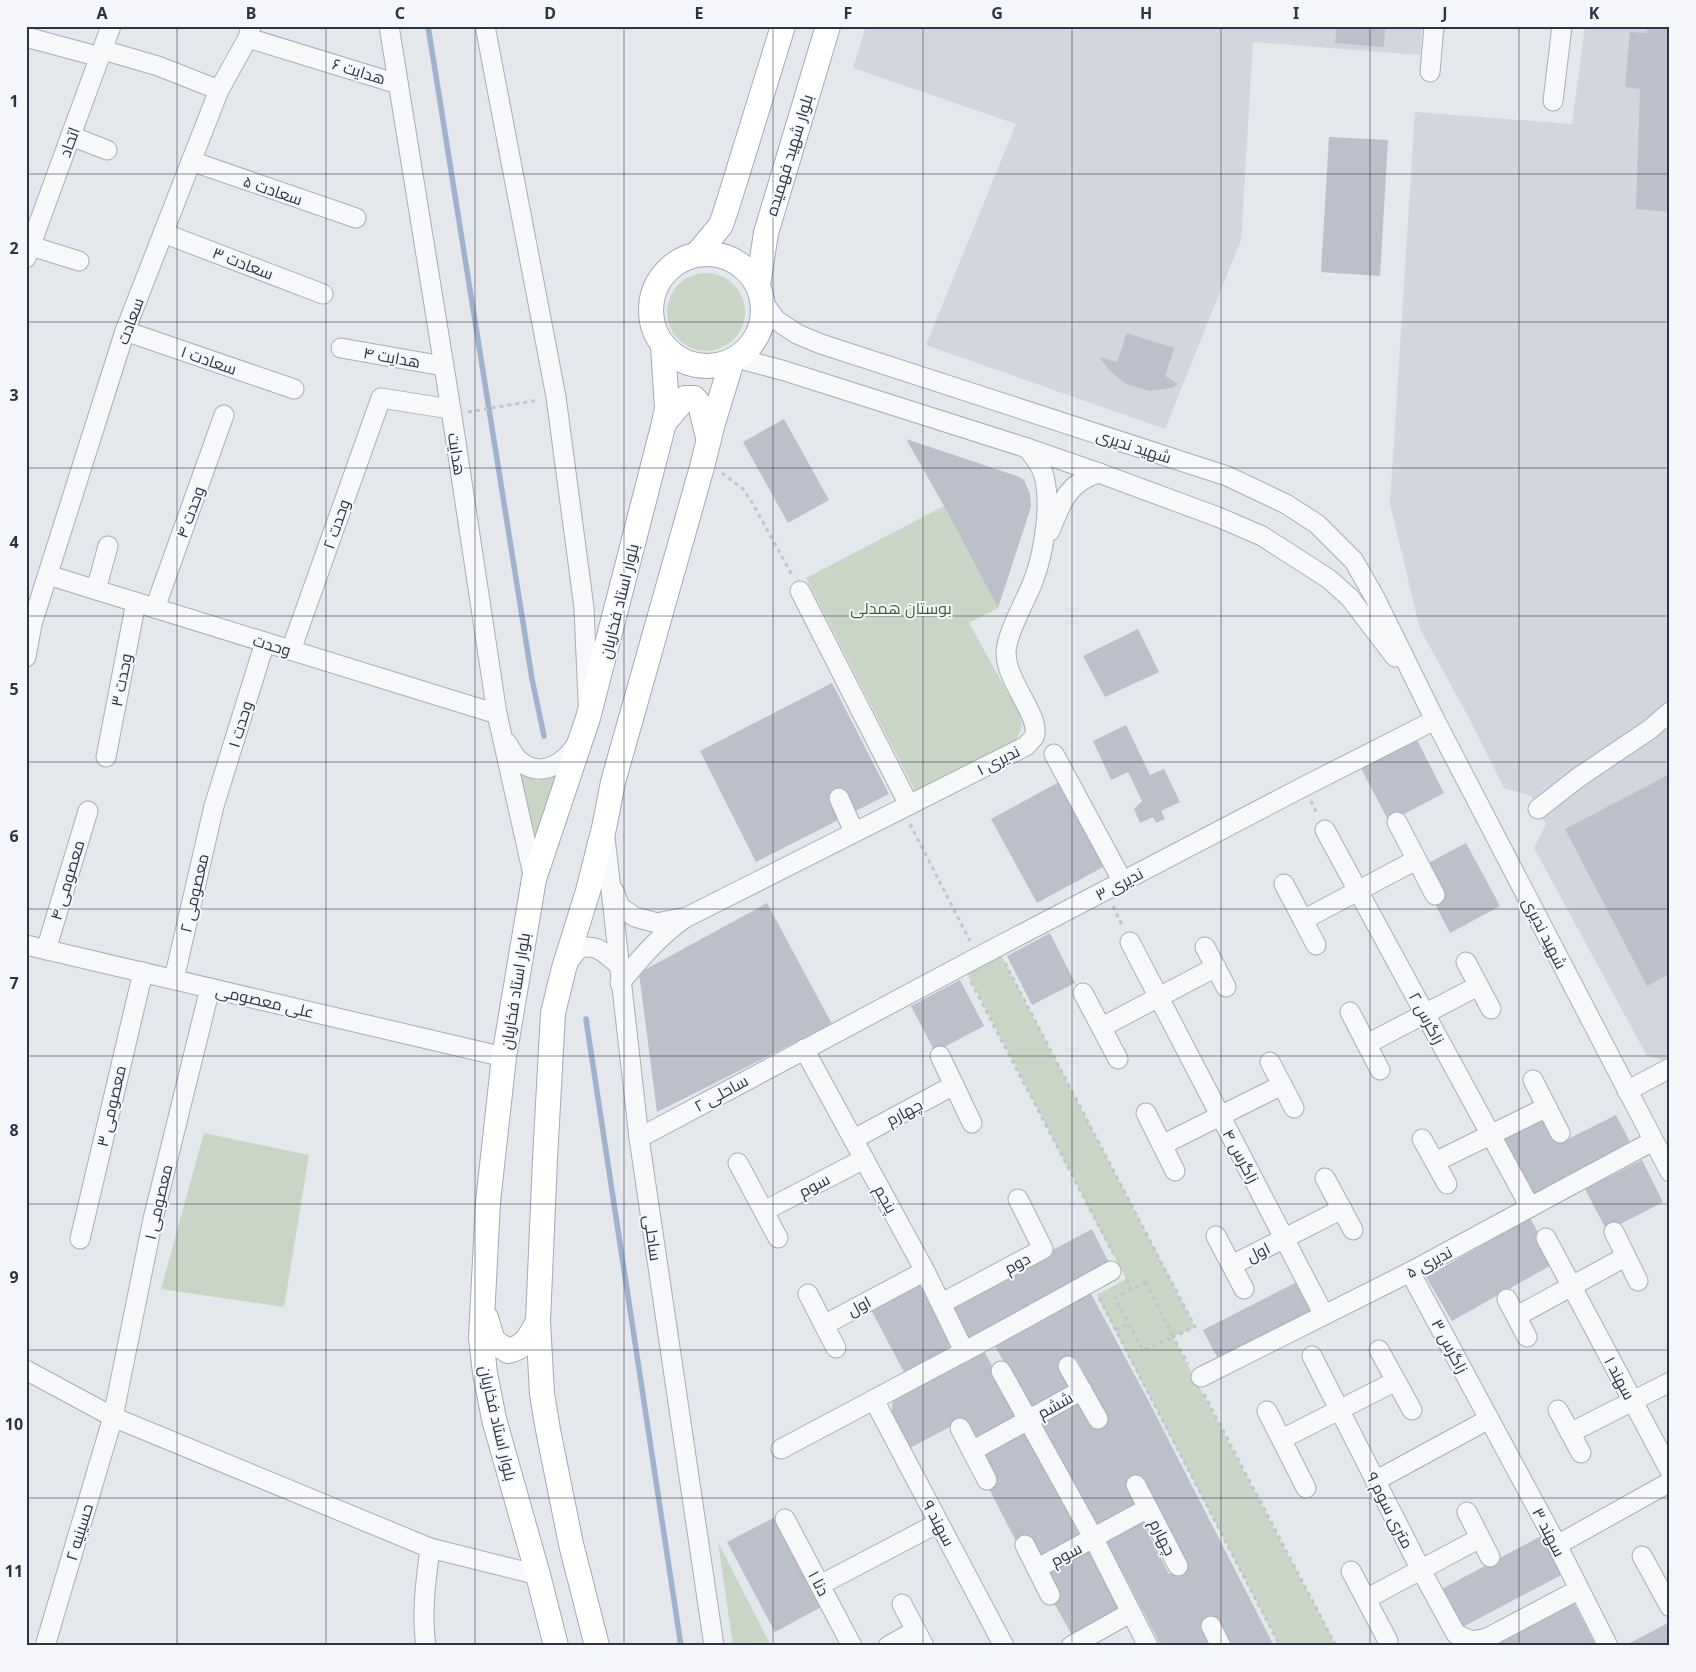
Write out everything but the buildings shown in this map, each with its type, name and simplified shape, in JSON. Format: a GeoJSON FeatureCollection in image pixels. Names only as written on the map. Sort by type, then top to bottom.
{"type":"FeatureCollection","features":[{"type":"Feature","properties":{"kind":"main road"},"geometry":{"type":"LineString","coordinates":[[698,253],[723,218],[783,26]]}},
{"type":"Feature","properties":{"kind":"main road","name":"بلوار شهید فهمیده"},"geometry":{"type":"LineString","coordinates":[[760,293],[766,233],[828,26]]}},
{"type":"Feature","properties":{"kind":"main road"},"geometry":{"type":"LineString","coordinates":[[698,253],[716,253],[733,259],[748,270],[760,293],[763,318],[758,334],[750,347],[734,359],[714,366],[695,365],[677,358],[663,346],[655,334],[650,304],[654,290],[661,276],[671,266],[684,258],[698,253]]}},
{"type":"Feature","properties":{"kind":"main road","name":"بلوار استاد فخاریان"},"geometry":{"type":"LineString","coordinates":[[556,1646],[494,1419],[484,1373],[481,1338],[488,1202],[504,1057],[534,879],[585,726],[664,423],[667,408],[663,346]]}},
{"type":"Feature","properties":{"kind":"main road"},"geometry":{"type":"LineString","coordinates":[[597,1646],[571,1544],[542,1394],[538,1321],[553,1013],[564,968],[588,891],[604,828],[613,782],[709,439],[734,359]]}},
{"type":"Feature","properties":{"kind":"main road"},"geometry":{"type":"LineString","coordinates":[[664,423],[685,398],[694,398],[700,405],[709,439]]}},
{"type":"Feature","properties":{"kind":"main road"},"geometry":{"type":"LineString","coordinates":[[483,1304],[493,1341],[508,1351],[515,1350],[529,1338],[538,1321]]}},
{"type":"Feature","properties":{"kind":"street","name":"اتحاد"},"geometry":{"type":"LineString","coordinates":[[28,252],[112,26]]}},
{"type":"Feature","properties":{"kind":"street","name":"هدایت"},"geometry":{"type":"LineString","coordinates":[[389,26],[444,366],[498,723],[534,879]]}},
{"type":"Feature","properties":{"kind":"street"},"geometry":{"type":"LineString","coordinates":[[485,26],[556,397],[584,608],[585,726],[571,754],[557,765],[536,770],[521,762],[498,723]]}},
{"type":"Feature","properties":{"kind":"street"},"geometry":{"type":"LineString","coordinates":[[1430,72],[1434,26]]}},
{"type":"Feature","properties":{"kind":"street"},"geometry":{"type":"LineString","coordinates":[[1553,101],[1562,26]]}},
{"type":"Feature","properties":{"kind":"street","name":"هدایت ۶"},"geometry":{"type":"LineString","coordinates":[[250,32],[319,59],[398,84]]}},
{"type":"Feature","properties":{"kind":"street","name":"سعادت"},"geometry":{"type":"LineString","coordinates":[[26,657],[29,624],[48,575],[125,331],[219,90],[250,32]]}},
{"type":"Feature","properties":{"kind":"street"},"geometry":{"type":"LineString","coordinates":[[26,37],[158,66],[219,90]]}},
{"type":"Feature","properties":{"kind":"street"},"geometry":{"type":"LineString","coordinates":[[71,136],[107,150]]}},
{"type":"Feature","properties":{"kind":"street","name":"سعادت ۵"},"geometry":{"type":"LineString","coordinates":[[191,161],[356,218]]}},
{"type":"Feature","properties":{"kind":"street","name":"سعادت ۳"},"geometry":{"type":"LineString","coordinates":[[163,233],[323,294]]}},
{"type":"Feature","properties":{"kind":"street"},"geometry":{"type":"LineString","coordinates":[[28,252],[79,261]]}},
{"type":"Feature","properties":{"kind":"street","name":"شهید ندیری"},"geometry":{"type":"LineString","coordinates":[[760,293],[776,320],[797,334],[821,344],[1227,476],[1286,504],[1317,524],[1354,561],[1375,598],[1435,720],[1670,1172]]}},
{"type":"Feature","properties":{"kind":"street","name":"سعادت ۱"},"geometry":{"type":"LineString","coordinates":[[125,331],[294,389]]}},
{"type":"Feature","properties":{"kind":"street","name":"هدایت ۴"},"geometry":{"type":"LineString","coordinates":[[341,348],[444,366]]}},
{"type":"Feature","properties":{"kind":"street","name":"شهید ندیری"},"geometry":{"type":"LineString","coordinates":[[734,359],[792,373],[1027,448],[1218,517],[1262,536],[1329,579],[1350,598],[1423,694]]}},
{"type":"Feature","properties":{"kind":"street","name":"وحدت ۲"},"geometry":{"type":"LineString","coordinates":[[291,650],[380,398],[450,409]]}},
{"type":"Feature","properties":{"kind":"street","name":"وحدت ۴"},"geometry":{"type":"LineString","coordinates":[[155,608],[224,415]]}},
{"type":"Feature","properties":{"kind":"street","name":"ندیری ۱"},"geometry":{"type":"LineString","coordinates":[[685,918],[1026,746],[1034,738],[1035,731],[1031,715],[1007,668],[1005,653],[1009,636],[1034,579],[1044,549],[1047,508],[1045,482],[1042,471],[1027,448]]}},
{"type":"Feature","properties":{"kind":"street"},"geometry":{"type":"LineString","coordinates":[[1044,549],[1058,510],[1072,488],[1079,481],[1099,473]]}},
{"type":"Feature","properties":{"kind":"street"},"geometry":{"type":"LineString","coordinates":[[96,590],[108,546]]}},
{"type":"Feature","properties":{"kind":"street","name":"وحدت"},"geometry":{"type":"LineString","coordinates":[[48,575],[291,650],[498,723]]}},
{"type":"Feature","properties":{"kind":"street"},"geometry":{"type":"LineString","coordinates":[[800,591],[905,806]]}},
{"type":"Feature","properties":{"kind":"street","name":"وحدت ۳"},"geometry":{"type":"LineString","coordinates":[[106,757],[136,602]]}},
{"type":"Feature","properties":{"kind":"street","name":"وحدت ۱"},"geometry":{"type":"LineString","coordinates":[[214,806],[265,642]]}},
{"type":"Feature","properties":{"kind":"street"},"geometry":{"type":"LineString","coordinates":[[1538,809],[1579,777],[1649,730],[1670,712]]}},
{"type":"Feature","properties":{"kind":"street","name":"ندیری ۳"},"geometry":{"type":"LineString","coordinates":[[804,1049],[1303,787],[1435,720]]}},
{"type":"Feature","properties":{"kind":"street"},"geometry":{"type":"LineString","coordinates":[[1054,754],[1123,882]]}},
{"type":"Feature","properties":{"kind":"street"},"geometry":{"type":"LineString","coordinates":[[839,798],[854,832]]}},
{"type":"Feature","properties":{"kind":"street","name":"معصومی ۲"},"geometry":{"type":"LineString","coordinates":[[174,980],[214,806]]}},
{"type":"Feature","properties":{"kind":"street","name":"معصومی ۴"},"geometry":{"type":"LineString","coordinates":[[46,950],[88,811]]}},
{"type":"Feature","properties":{"kind":"street"},"geometry":{"type":"LineString","coordinates":[[1397,822],[1434,895]]}},
{"type":"Feature","properties":{"kind":"street","name":"ساحلی"},"geometry":{"type":"LineString","coordinates":[[604,828],[639,1138],[714,1646]]}},
{"type":"Feature","properties":{"kind":"street","name":"زاگرس ۲"},"geometry":{"type":"LineString","coordinates":[[1325,830],[1530,1207]]}},
{"type":"Feature","properties":{"kind":"street"},"geometry":{"type":"LineString","coordinates":[[1303,920],[1416,860]]}},
{"type":"Feature","properties":{"kind":"street"},"geometry":{"type":"LineString","coordinates":[[608,874],[620,907],[635,917],[657,923],[685,918]]}},
{"type":"Feature","properties":{"kind":"street"},"geometry":{"type":"LineString","coordinates":[[1284,884],[1316,945]]}},
{"type":"Feature","properties":{"kind":"street"},"geometry":{"type":"LineString","coordinates":[[564,968],[579,948],[590,946],[603,952],[619,974],[642,957],[666,931],[685,918]]}},
{"type":"Feature","properties":{"kind":"street","name":"زاگرس ۴"},"geometry":{"type":"LineString","coordinates":[[1130,942],[1324,1315]]}},
{"type":"Feature","properties":{"kind":"street","name":"علی معصومی"},"geometry":{"type":"LineString","coordinates":[[26,945],[504,1057]]}},
{"type":"Feature","properties":{"kind":"street"},"geometry":{"type":"LineString","coordinates":[[1205,947],[1226,987]]}},
{"type":"Feature","properties":{"kind":"street"},"geometry":{"type":"LineString","coordinates":[[1466,962],[1491,1009]]}},
{"type":"Feature","properties":{"kind":"street"},"geometry":{"type":"LineString","coordinates":[[1102,1027],[1216,967]]}},
{"type":"Feature","properties":{"kind":"street","name":"معصومی ۳"},"geometry":{"type":"LineString","coordinates":[[80,1239],[144,972]]}},
{"type":"Feature","properties":{"kind":"street"},"geometry":{"type":"LineString","coordinates":[[1367,1044],[1478,986]]}},
{"type":"Feature","properties":{"kind":"street","name":"معصومی ۱"},"geometry":{"type":"LineString","coordinates":[[112,1417],[153,1219],[210,988]]}},
{"type":"Feature","properties":{"kind":"street"},"geometry":{"type":"LineString","coordinates":[[1083,993],[1118,1059]]}},
{"type":"Feature","properties":{"kind":"street"},"geometry":{"type":"LineString","coordinates":[[1350,1012],[1380,1070]]}},
{"type":"Feature","properties":{"kind":"street","name":"ساحلی ۲"},"geometry":{"type":"LineString","coordinates":[[639,1138],[804,1049]]}},
{"type":"Feature","properties":{"kind":"street","name":"پنجم"},"geometry":{"type":"LineString","coordinates":[[804,1049],[942,1303],[964,1351]]}},
{"type":"Feature","properties":{"kind":"street"},"geometry":{"type":"LineString","coordinates":[[940,1056],[972,1123]]}},
{"type":"Feature","properties":{"kind":"street"},"geometry":{"type":"LineString","coordinates":[[1270,1062],[1294,1108]]}},
{"type":"Feature","properties":{"kind":"street"},"geometry":{"type":"LineString","coordinates":[[1627,1090],[1670,1068]]}},
{"type":"Feature","properties":{"kind":"street"},"geometry":{"type":"LineString","coordinates":[[1533,1080],[1560,1132]]}},
{"type":"Feature","properties":{"kind":"street","name":"چهارم"},"geometry":{"type":"LineString","coordinates":[[854,1139],[954,1085]]}},
{"type":"Feature","properties":{"kind":"street"},"geometry":{"type":"LineString","coordinates":[[1162,1145],[1282,1085]]}},
{"type":"Feature","properties":{"kind":"street"},"geometry":{"type":"LineString","coordinates":[[1435,1162],[1546,1107]]}},
{"type":"Feature","properties":{"kind":"street"},"geometry":{"type":"LineString","coordinates":[[1146,1113],[1175,1171]]}},
{"type":"Feature","properties":{"kind":"street"},"geometry":{"type":"LineString","coordinates":[[1422,1139],[1446,1184]]}},
{"type":"Feature","properties":{"kind":"street","name":"ندیری ۵"},"geometry":{"type":"LineString","coordinates":[[1198,1379],[1410,1272],[1653,1141]]}},
{"type":"Feature","properties":{"kind":"street","name":"سوم"},"geometry":{"type":"LineString","coordinates":[[764,1211],[864,1159]]}},
{"type":"Feature","properties":{"kind":"street"},"geometry":{"type":"LineString","coordinates":[[738,1163],[778,1238]]}},
{"type":"Feature","properties":{"kind":"street"},"geometry":{"type":"LineString","coordinates":[[1325,1178],[1354,1230]]}},
{"type":"Feature","properties":{"kind":"street","name":"دوم"},"geometry":{"type":"LineString","coordinates":[[942,1303],[1043,1249],[1018,1200]]}},
{"type":"Feature","properties":{"kind":"street"},"geometry":{"type":"LineString","coordinates":[[1284,1239],[1342,1209]]}},
{"type":"Feature","properties":{"kind":"street"},"geometry":{"type":"LineString","coordinates":[[1614,1232],[1638,1281]]}},
{"type":"Feature","properties":{"kind":"street"},"geometry":{"type":"LineString","coordinates":[[1216,1236],[1244,1289]]}},
{"type":"Feature","properties":{"kind":"street","name":"سهند ۱"},"geometry":{"type":"LineString","coordinates":[[1546,1238],[1670,1471]]}},
{"type":"Feature","properties":{"kind":"street","name":"اول"},"geometry":{"type":"LineString","coordinates":[[1232,1264],[1284,1239]]}},
{"type":"Feature","properties":{"kind":"street"},"geometry":{"type":"LineString","coordinates":[[1517,1316],[1625,1257]]}},
{"type":"Feature","properties":{"kind":"street","name":"اول"},"geometry":{"type":"LineString","coordinates":[[824,1325],[925,1271]]}},
{"type":"Feature","properties":{"kind":"street"},"geometry":{"type":"LineString","coordinates":[[781,1449],[1119,1271]]}},
{"type":"Feature","properties":{"kind":"street","name":"زاگرس ۳"},"geometry":{"type":"LineString","coordinates":[[1410,1272],[1489,1419]]}},
{"type":"Feature","properties":{"kind":"street"},"geometry":{"type":"LineString","coordinates":[[808,1294],[836,1348]]}},
{"type":"Feature","properties":{"kind":"street"},"geometry":{"type":"LineString","coordinates":[[1507,1299],[1527,1337]]}},
{"type":"Feature","properties":{"kind":"street"},"geometry":{"type":"LineString","coordinates":[[1379,1350],[1412,1410]]}},
{"type":"Feature","properties":{"kind":"street","name":"۹ متری سوم"},"geometry":{"type":"LineString","coordinates":[[1312,1356],[1421,1570],[1456,1634],[1472,1641],[1485,1642]]}},
{"type":"Feature","properties":{"kind":"street","name":"ششم"},"geometry":{"type":"LineString","coordinates":[[1068,1366],[1098,1419]]}},
{"type":"Feature","properties":{"kind":"street"},"geometry":{"type":"LineString","coordinates":[[26,1370],[112,1417],[430,1548],[538,1575]]}},
{"type":"Feature","properties":{"kind":"street"},"geometry":{"type":"LineString","coordinates":[[1001,1372],[1094,1539],[1130,1614],[1148,1646]]}},
{"type":"Feature","properties":{"kind":"street"},"geometry":{"type":"LineString","coordinates":[[1282,1439],[1339,1408],[1396,1381]]}},
{"type":"Feature","properties":{"kind":"street"},"geometry":{"type":"LineString","coordinates":[[1570,1433],[1670,1382]]}},
{"type":"Feature","properties":{"kind":"street","name":"ششم"},"geometry":{"type":"LineString","coordinates":[[1029,1420],[1082,1390]]}},
{"type":"Feature","properties":{"kind":"street","name":"سهند ۹"},"geometry":{"type":"LineString","coordinates":[[874,1400],[1004,1646]]}},
{"type":"Feature","properties":{"kind":"street"},"geometry":{"type":"LineString","coordinates":[[1558,1410],[1581,1453]]}},
{"type":"Feature","properties":{"kind":"street"},"geometry":{"type":"LineString","coordinates":[[1267,1411],[1306,1488]]}},
{"type":"Feature","properties":{"kind":"street","name":"حسینیه ۲"},"geometry":{"type":"LineString","coordinates":[[44,1646],[112,1417]]}},
{"type":"Feature","properties":{"kind":"street"},"geometry":{"type":"LineString","coordinates":[[1375,1481],[1489,1419]]}},
{"type":"Feature","properties":{"kind":"street","name":"سهند ۳"},"geometry":{"type":"LineString","coordinates":[[1489,1419],[1557,1545],[1578,1590],[1608,1646]]}},
{"type":"Feature","properties":{"kind":"street"},"geometry":{"type":"LineString","coordinates":[[972,1451],[1029,1420]]}},
{"type":"Feature","properties":{"kind":"street"},"geometry":{"type":"LineString","coordinates":[[960,1428],[987,1480]]}},
{"type":"Feature","properties":{"kind":"street"},"geometry":{"type":"LineString","coordinates":[[1557,1545],[1670,1482]]}},
{"type":"Feature","properties":{"kind":"street","name":"چهارم"},"geometry":{"type":"LineString","coordinates":[[1136,1484],[1178,1566]]}},
{"type":"Feature","properties":{"kind":"street","name":"چهارم"},"geometry":{"type":"LineString","coordinates":[[1094,1539],[1148,1508]]}},
{"type":"Feature","properties":{"kind":"street"},"geometry":{"type":"LineString","coordinates":[[1467,1512],[1490,1556]]}},
{"type":"Feature","properties":{"kind":"street","name":"دنا ۱"},"geometry":{"type":"LineString","coordinates":[[785,1519],[852,1646]]}},
{"type":"Feature","properties":{"kind":"street"},"geometry":{"type":"LineString","coordinates":[[820,1585],[938,1523]]}},
{"type":"Feature","properties":{"kind":"street"},"geometry":{"type":"LineString","coordinates":[[1366,1599],[1480,1538]]}},
{"type":"Feature","properties":{"kind":"street","name":"سوم"},"geometry":{"type":"LineString","coordinates":[[1038,1568],[1094,1539]]}},
{"type":"Feature","properties":{"kind":"street","name":"سوم"},"geometry":{"type":"LineString","coordinates":[[1025,1545],[1050,1595]]}},
{"type":"Feature","properties":{"kind":"street"},"geometry":{"type":"LineString","coordinates":[[426,1646],[424,1634],[425,1595],[430,1548]]}},
{"type":"Feature","properties":{"kind":"street"},"geometry":{"type":"LineString","coordinates":[[1642,1556],[1663,1579],[1670,1607]]}},
{"type":"Feature","properties":{"kind":"street"},"geometry":{"type":"LineString","coordinates":[[1351,1571],[1388,1641]]}},
{"type":"Feature","properties":{"kind":"street"},"geometry":{"type":"LineString","coordinates":[[1485,1642],[1578,1590]]}},
{"type":"Feature","properties":{"kind":"street"},"geometry":{"type":"LineString","coordinates":[[888,1646],[919,1638],[902,1604]]}},
{"type":"Feature","properties":{"kind":"street"},"geometry":{"type":"LineString","coordinates":[[1071,1646],[1130,1614]]}},
{"type":"Feature","properties":{"kind":"street"},"geometry":{"type":"LineString","coordinates":[[1211,1626],[1221,1646]]}},
{"type":"Feature","properties":{"kind":"path"},"geometry":{"type":"LineString","coordinates":[[478,411],[516,404]]}},
{"type":"Feature","properties":{"kind":"path"},"geometry":{"type":"LineString","coordinates":[[702,467],[721,473],[742,488],[772,536],[800,591]]}},
{"type":"Feature","properties":{"kind":"path"},"geometry":{"type":"LineString","coordinates":[[1303,787],[1325,830]]}},
{"type":"Feature","properties":{"kind":"path"},"geometry":{"type":"LineString","coordinates":[[905,806],[970,961],[1119,1271],[1131,1290]]}},
{"type":"Feature","properties":{"kind":"path"},"geometry":{"type":"LineString","coordinates":[[1105,891],[1130,942]]}},
{"type":"Feature","properties":{"kind":"path"},"geometry":{"type":"LineString","coordinates":[[997,948],[1195,1327],[1173,1337],[1143,1350],[1115,1298],[1146,1282],[1173,1337],[1198,1379],[1336,1646]]}},
{"type":"Feature","properties":{"kind":"path"},"geometry":{"type":"LineString","coordinates":[[1098,1295],[1280,1646]]}},
{"type":"Feature","properties":{"kind":"path"},"geometry":{"type":"LineString","coordinates":[[1116,1330],[1129,1323]]}},
{"type":"Feature","properties":{"kind":"shaded area"},"geometry":{"type":"Polygon","coordinates":[[[866,26],[1422,26],[1420,55],[1253,42],[1241,240],[1165,429],[926,345],[1016,124],[853,68],[866,26]]]}},
{"type":"Feature","properties":{"kind":"shaded area"},"geometry":{"type":"Polygon","coordinates":[[[1585,26],[1670,26],[1670,1056],[1662,1060],[1647,1056],[1534,848],[1546,824],[1531,796],[1504,788],[1468,716],[1420,629],[1390,504],[1415,112],[1572,124],[1585,26]]]}},
{"type":"Feature","properties":{"kind":"green space"},"geometry":{"type":"Polygon","coordinates":[[[698,273],[714,273],[728,279],[739,290],[745,304],[745,320],[739,334],[728,345],[714,351],[698,351],[684,345],[673,334],[667,320],[667,304],[673,290],[684,279],[698,273]]]}},
{"type":"Feature","properties":{"kind":"green space","name":"بوستان همدلی"},"geometry":{"type":"Polygon","coordinates":[[[944,506],[998,608],[969,623],[1019,713],[1022,726],[1017,739],[915,791],[806,578],[944,506]]]}},
{"type":"Feature","properties":{"kind":"green space"},"geometry":{"type":"Polygon","coordinates":[[[515,769],[537,781],[559,771],[534,844],[515,769]]]}},
{"type":"Feature","properties":{"kind":"green space"},"geometry":{"type":"Polygon","coordinates":[[[997,948],[1195,1327],[1173,1337],[1336,1646],[1280,1646],[1097,1295],[1126,1279],[963,965],[997,948]]]}},
{"type":"Feature","properties":{"kind":"green space"},"geometry":{"type":"Polygon","coordinates":[[[204,1133],[309,1155],[284,1307],[161,1289],[204,1133]]]}},
{"type":"Feature","properties":{"kind":"green space"},"geometry":{"type":"Polygon","coordinates":[[[718,1542],[771,1646],[733,1646],[718,1542]]]}},
{"type":"Feature","properties":{"kind":"waterway"},"geometry":{"type":"LineString","coordinates":[[428,26],[532,679],[544,736]]}},
{"type":"Feature","properties":{"kind":"waterway"},"geometry":{"type":"LineString","coordinates":[[586,1019],[681,1646]]}}]}
